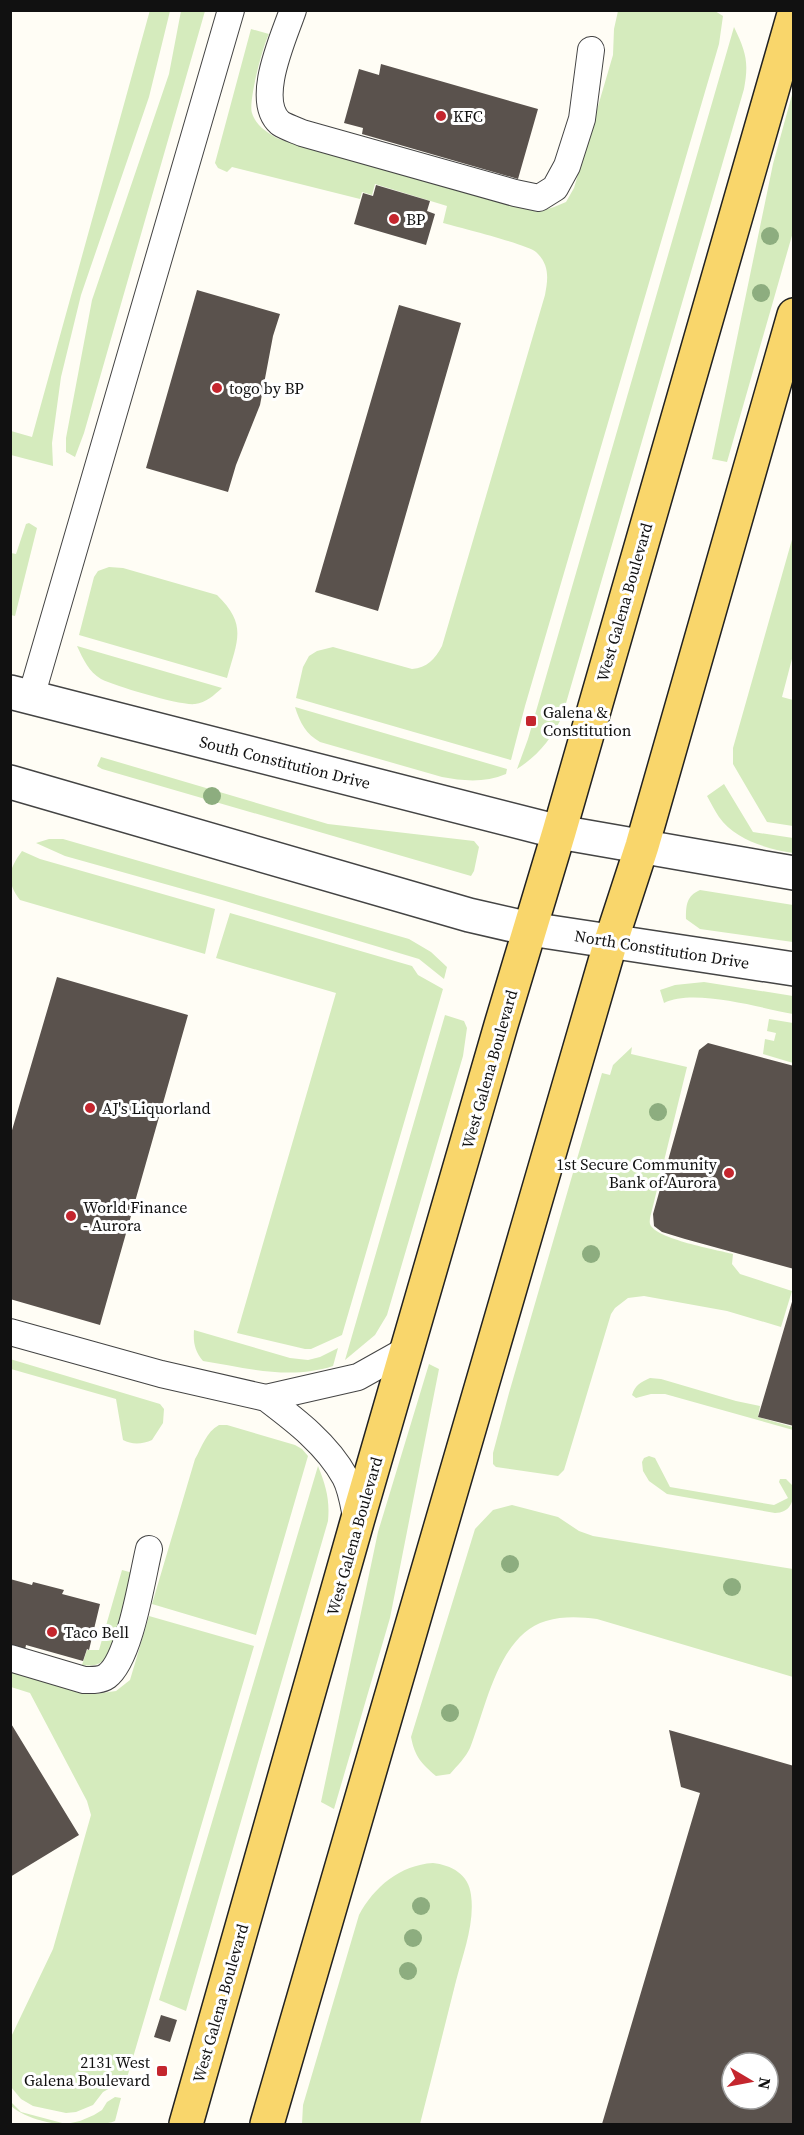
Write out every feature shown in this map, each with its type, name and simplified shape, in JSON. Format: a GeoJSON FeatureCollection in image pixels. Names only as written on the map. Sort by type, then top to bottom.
{"type":"FeatureCollection","features":[{"type":"Feature","properties":{"kind":"main road","name":"West Galena Boulevard"},"geometry":{"type":"LineString","coordinates":[[186,2124],[357,1522],[559,832],[794,14]]}},
{"type":"Feature","properties":{"kind":"main road"},"geometry":{"type":"LineString","coordinates":[[267,2124],[611,941],[642,846],[794,315]]}},
{"type":"Feature","properties":{"kind":"street","name":"South Constitution Drive"},"geometry":{"type":"LineString","coordinates":[[21,695],[559,832]]}},
{"type":"Feature","properties":{"kind":"street"},"geometry":{"type":"LineString","coordinates":[[11,783],[454,911],[530,929]]}},
{"type":"Feature","properties":{"kind":"street"},"geometry":{"type":"LineString","coordinates":[[559,832],[794,873]]}},
{"type":"Feature","properties":{"kind":"street","name":"North Constitution Drive"},"geometry":{"type":"LineString","coordinates":[[530,929],[794,969]]}},
{"type":"Feature","properties":{"kind":"lane"},"geometry":{"type":"LineString","coordinates":[[21,695],[231,10]]}},
{"type":"Feature","properties":{"kind":"lane"},"geometry":{"type":"LineString","coordinates":[[293,10],[272,75],[270,108],[280,123],[302,133],[539,198],[555,189],[567,166],[582,118],[591,50]]}},
{"type":"Feature","properties":{"kind":"lane"},"geometry":{"type":"LineString","coordinates":[[10,1332],[161,1374],[266,1398],[358,1377],[408,1349]]}},
{"type":"Feature","properties":{"kind":"lane"},"geometry":{"type":"LineString","coordinates":[[266,1398],[315,1439],[334,1460],[346,1479],[357,1522]]}},
{"type":"Feature","properties":{"kind":"lane"},"geometry":{"type":"LineString","coordinates":[[10,1658],[84,1680],[106,1677],[124,1652],[149,1548]]}},
{"type":"Feature","properties":{"kind":"green space"},"geometry":{"type":"Polygon","coordinates":[[[150,10],[170,11],[149,97],[81,295],[61,377],[52,443],[53,466],[11,455],[11,431],[32,437],[150,10]]]}},
{"type":"Feature","properties":{"kind":"green space"},"geometry":{"type":"Polygon","coordinates":[[[181,11],[205,11],[84,433],[75,457],[66,452],[66,438],[92,300],[169,74],[181,11]]]}},
{"type":"Feature","properties":{"kind":"green space"},"geometry":{"type":"Polygon","coordinates":[[[618,11],[715,11],[723,16],[719,44],[511,760],[296,698],[303,667],[309,656],[317,651],[333,647],[412,669],[426,665],[442,646],[545,295],[547,272],[541,257],[531,249],[443,223],[447,206],[375,184],[372,195],[362,192],[360,199],[232,167],[227,172],[218,168],[215,163],[251,29],[269,34],[263,49],[251,107],[256,122],[263,129],[279,139],[538,212],[566,202],[574,188],[613,55],[614,29],[618,11]]]}},
{"type":"Feature","properties":{"kind":"green space"},"geometry":{"type":"Polygon","coordinates":[[[734,27],[745,57],[744,89],[562,717],[544,746],[517,769],[528,739],[734,27]]]}},
{"type":"Feature","properties":{"kind":"green space"},"geometry":{"type":"Polygon","coordinates":[[[793,91],[793,232],[727,462],[712,459],[773,164],[793,91]]]}},
{"type":"Feature","properties":{"kind":"green space"},"geometry":{"type":"Polygon","coordinates":[[[29,523],[37,528],[15,616],[11,615],[11,553],[16,554],[26,524],[29,523]]]}},
{"type":"Feature","properties":{"kind":"green space"},"geometry":{"type":"Polygon","coordinates":[[[793,536],[793,655],[782,697],[793,700],[793,826],[767,822],[733,764],[733,748],[793,536]]]}},
{"type":"Feature","properties":{"kind":"green space"},"geometry":{"type":"Polygon","coordinates":[[[109,567],[123,568],[217,595],[233,615],[236,625],[236,643],[227,678],[79,635],[94,577],[98,571],[109,567]]]}},
{"type":"Feature","properties":{"kind":"green space"},"geometry":{"type":"Polygon","coordinates":[[[77,646],[222,688],[213,696],[195,704],[148,695],[101,679],[87,665],[77,646]]]}},
{"type":"Feature","properties":{"kind":"green space"},"geometry":{"type":"Polygon","coordinates":[[[295,707],[507,769],[506,774],[482,780],[442,777],[320,742],[304,728],[295,707]]]}},
{"type":"Feature","properties":{"kind":"green space"},"geometry":{"type":"Polygon","coordinates":[[[101,757],[328,824],[474,841],[479,847],[474,871],[471,876],[102,769],[97,766],[101,757]]]}},
{"type":"Feature","properties":{"kind":"green space"},"geometry":{"type":"Polygon","coordinates":[[[724,784],[753,832],[793,838],[793,853],[753,842],[726,825],[707,796],[724,784]]]}},
{"type":"Feature","properties":{"kind":"green space"},"geometry":{"type":"Polygon","coordinates":[[[49,839],[63,839],[409,939],[431,952],[447,967],[444,979],[419,959],[65,856],[36,843],[49,839]]]}},
{"type":"Feature","properties":{"kind":"green space"},"geometry":{"type":"Polygon","coordinates":[[[22,851],[40,859],[215,909],[205,954],[20,900],[12,886],[10,875],[22,851]]]}},
{"type":"Feature","properties":{"kind":"green space"},"geometry":{"type":"Polygon","coordinates":[[[700,890],[793,905],[793,942],[700,929],[686,919],[689,898],[700,890]]]}},
{"type":"Feature","properties":{"kind":"green space"},"geometry":{"type":"Polygon","coordinates":[[[230,913],[412,966],[418,975],[443,989],[342,1335],[311,1349],[237,1333],[336,993],[216,958],[230,913]]]}},
{"type":"Feature","properties":{"kind":"green space"},"geometry":{"type":"Polygon","coordinates":[[[704,982],[793,996],[793,1014],[709,998],[677,999],[664,1003],[660,990],[675,985],[704,982]]]}},
{"type":"Feature","properties":{"kind":"green space"},"geometry":{"type":"Polygon","coordinates":[[[445,1015],[464,1021],[467,1028],[463,1056],[387,1315],[375,1335],[345,1360],[445,1015]]]}},
{"type":"Feature","properties":{"kind":"green space"},"geometry":{"type":"Polygon","coordinates":[[[769,1019],[793,1023],[793,1063],[763,1054],[765,1039],[774,1041],[776,1033],[767,1031],[769,1019]]]}},
{"type":"Feature","properties":{"kind":"green space"},"geometry":{"type":"Polygon","coordinates":[[[632,1047],[631,1054],[687,1067],[650,1224],[654,1229],[675,1239],[733,1254],[732,1264],[740,1274],[792,1291],[781,1327],[727,1311],[644,1296],[628,1298],[611,1314],[564,1470],[558,1476],[496,1467],[493,1464],[493,1453],[509,1393],[602,1073],[610,1075],[613,1065],[632,1047]]]}},
{"type":"Feature","properties":{"kind":"green space"},"geometry":{"type":"Polygon","coordinates":[[[194,1330],[290,1358],[308,1360],[338,1348],[333,1366],[317,1370],[285,1372],[252,1369],[203,1361],[195,1347],[194,1330]]]}},
{"type":"Feature","properties":{"kind":"green space"},"geometry":{"type":"Polygon","coordinates":[[[10,1359],[160,1404],[164,1409],[163,1423],[152,1440],[138,1443],[126,1442],[123,1440],[116,1399],[11,1369],[10,1359]]]}},
{"type":"Feature","properties":{"kind":"green space"},"geometry":{"type":"Polygon","coordinates":[[[429,1364],[439,1369],[390,1618],[334,1809],[321,1802],[378,1532],[429,1364]]]}},
{"type":"Feature","properties":{"kind":"green space"},"geometry":{"type":"Polygon","coordinates":[[[650,1378],[760,1406],[758,1417],[793,1427],[793,1430],[665,1394],[651,1394],[636,1398],[632,1395],[639,1384],[650,1378]]]}},
{"type":"Feature","properties":{"kind":"green space"},"geometry":{"type":"Polygon","coordinates":[[[219,1425],[227,1425],[295,1445],[308,1456],[256,1635],[152,1604],[195,1459],[208,1436],[219,1425]]]}},
{"type":"Feature","properties":{"kind":"green space"},"geometry":{"type":"Polygon","coordinates":[[[649,1456],[655,1458],[670,1487],[774,1505],[788,1498],[779,1482],[780,1479],[786,1479],[793,1486],[791,1504],[785,1510],[775,1513],[667,1494],[649,1481],[643,1471],[642,1462],[649,1456]]]}},
{"type":"Feature","properties":{"kind":"green space"},"geometry":{"type":"Polygon","coordinates":[[[318,1466],[327,1493],[328,1521],[186,2011],[159,2000],[318,1466]]]}},
{"type":"Feature","properties":{"kind":"green space"},"geometry":{"type":"Polygon","coordinates":[[[512,1505],[558,1517],[579,1531],[593,1536],[793,1569],[793,1677],[597,1619],[572,1617],[546,1621],[530,1629],[516,1641],[496,1675],[468,1751],[450,1774],[436,1776],[419,1759],[411,1737],[475,1529],[493,1510],[512,1505]]]}},
{"type":"Feature","properties":{"kind":"green space"},"geometry":{"type":"Polygon","coordinates":[[[122,1570],[133,1573],[110,1655],[98,1664],[82,1665],[87,1650],[99,1650],[122,1570]]]}},
{"type":"Feature","properties":{"kind":"green space"},"geometry":{"type":"Polygon","coordinates":[[[149,1616],[254,1646],[124,2088],[112,2087],[103,2092],[93,2105],[76,2112],[66,2113],[33,2106],[21,2099],[11,2087],[11,2037],[53,1949],[91,1815],[87,1801],[30,1693],[11,1687],[10,1670],[95,1694],[116,1691],[130,1680],[149,1616]]]}},
{"type":"Feature","properties":{"kind":"green space"},"geometry":{"type":"Polygon","coordinates":[[[433,1863],[452,1868],[463,1876],[470,1888],[472,1906],[468,1938],[420,2124],[302,2124],[303,2105],[359,1915],[372,1895],[389,1879],[410,1868],[433,1863]]]}},
{"type":"Feature","properties":{"kind":"green space"},"geometry":{"type":"Polygon","coordinates":[[[115,2097],[121,2098],[115,2121],[90,2126],[76,2126],[46,2122],[20,2113],[11,2106],[11,2102],[21,2112],[66,2124],[94,2115],[115,2097]]]}},
{"type":"Feature","properties":{"kind":"building","name":"KFC"},"geometry":{"type":"Polygon","coordinates":[[[381,64],[538,109],[518,179],[362,134],[363,128],[344,123],[359,69],[379,75],[381,64]]]}},
{"type":"Feature","properties":{"kind":"building","name":"BP"},"geometry":{"type":"Polygon","coordinates":[[[376,185],[430,201],[427,211],[435,214],[426,245],[354,224],[363,193],[373,196],[376,185]]]}},
{"type":"Feature","properties":{"kind":"building","name":"togo by BP"},"geometry":{"type":"Polygon","coordinates":[[[197,290],[280,314],[273,336],[260,405],[236,465],[228,492],[146,468],[197,290]]]}},
{"type":"Feature","properties":{"kind":"building"},"geometry":{"type":"Polygon","coordinates":[[[399,305],[461,323],[378,611],[315,592],[399,305]]]}},
{"type":"Feature","properties":{"kind":"building"},"geometry":{"type":"Polygon","coordinates":[[[57,977],[188,1015],[100,1325],[10,1299],[10,1137],[57,977]]]}},
{"type":"Feature","properties":{"kind":"building","name":"1st Secure Community Bank of Aurora"},"geometry":{"type":"Polygon","coordinates":[[[708,1043],[794,1066],[794,1269],[662,1232],[654,1226],[653,1214],[699,1050],[708,1043]]]}},
{"type":"Feature","properties":{"kind":"building"},"geometry":{"type":"Polygon","coordinates":[[[794,1295],[794,1426],[758,1417],[794,1295]]]}},
{"type":"Feature","properties":{"kind":"building","name":"Taco Bell"},"geometry":{"type":"Polygon","coordinates":[[[10,1579],[64,1590],[62,1594],[100,1604],[89,1650],[87,1649],[83,1661],[26,1645],[25,1650],[10,1646],[10,1579]]]}},
{"type":"Feature","properties":{"kind":"building"},"geometry":{"type":"Polygon","coordinates":[[[10,1722],[79,1835],[10,1877],[10,1722]]]}},
{"type":"Feature","properties":{"kind":"building"},"geometry":{"type":"Polygon","coordinates":[[[669,1730],[794,1766],[794,2124],[602,2124],[700,1793],[681,1787],[669,1730]]]}},
{"type":"Feature","properties":{"kind":"building"},"geometry":{"type":"Polygon","coordinates":[[[161,2015],[177,2020],[170,2042],[154,2037],[161,2015]]]}},
{"type":"Feature","properties":{"kind":"place","name":"KFC"},"geometry":{"type":"Point","coordinates":[441,116]}},
{"type":"Feature","properties":{"kind":"place","name":"BP"},"geometry":{"type":"Point","coordinates":[394,219]}},
{"type":"Feature","properties":{"kind":"place","name":"togo by BP"},"geometry":{"type":"Point","coordinates":[217,388]}},
{"type":"Feature","properties":{"kind":"place","name":"Galena & Constitution"},"geometry":{"type":"Point","coordinates":[531,721]}},
{"type":"Feature","properties":{"kind":"place","name":"AJ's Liquorland"},"geometry":{"type":"Point","coordinates":[90,1108]}},
{"type":"Feature","properties":{"kind":"place","name":"1st Secure Community Bank of Aurora"},"geometry":{"type":"Point","coordinates":[729,1173]}},
{"type":"Feature","properties":{"kind":"place","name":"World Finance - Aurora"},"geometry":{"type":"Point","coordinates":[71,1216]}},
{"type":"Feature","properties":{"kind":"place","name":"Taco Bell"},"geometry":{"type":"Point","coordinates":[52,1632]}},
{"type":"Feature","properties":{"kind":"place","name":"2131 West Galena Boulevard"},"geometry":{"type":"Point","coordinates":[162,2071]}}]}
